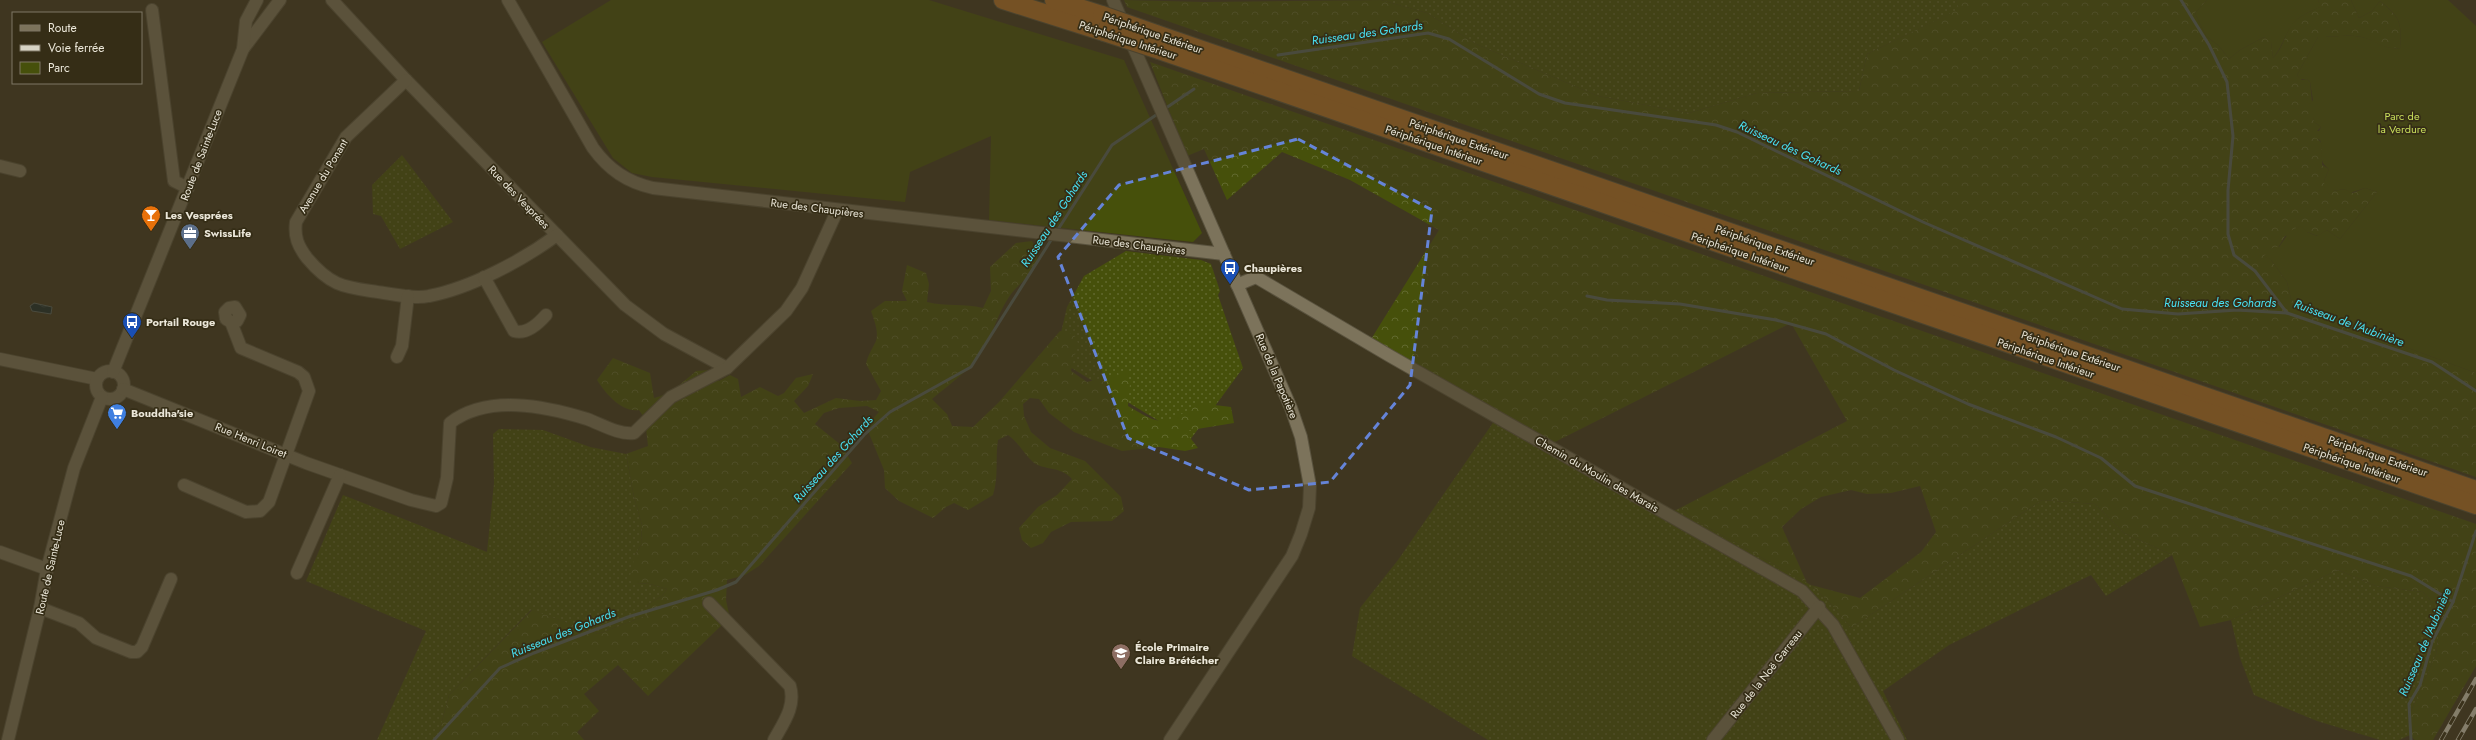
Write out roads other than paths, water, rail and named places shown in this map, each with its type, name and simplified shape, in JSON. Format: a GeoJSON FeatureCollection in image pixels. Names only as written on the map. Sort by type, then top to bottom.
{"type":"FeatureCollection","features":[{"type":"Feature","properties":{"kind":"highway","name":"Périphérique Intérieur"},"geometry":{"type":"LineString","coordinates":[[1003,0],[1103,24],[1158,42],[2476,505]]}},
{"type":"Feature","properties":{"kind":"highway","name":"Périphérique Extérieur"},"geometry":{"type":"LineString","coordinates":[[1054,0],[1103,24]]}},
{"type":"Feature","properties":{"kind":"highway","name":"Périphérique Extérieur"},"geometry":{"type":"LineString","coordinates":[[1158,42],[2476,490]]}},
{"type":"Feature","properties":{"kind":"street","name":"Route de Sainte-Luce"},"geometry":{"type":"LineString","coordinates":[[243,49],[246,21],[257,0]]}},
{"type":"Feature","properties":{"kind":"street","name":"Route de Sainte-Luce"},"geometry":{"type":"LineString","coordinates":[[113,372],[243,49],[280,0]]}},
{"type":"Feature","properties":{"kind":"street","name":"Rue des Vesprées"},"geometry":{"type":"LineString","coordinates":[[332,0],[406,80],[625,306],[664,334],[727,368]]}},
{"type":"Feature","properties":{"kind":"street","name":"Rue des Chaupières"},"geometry":{"type":"LineString","coordinates":[[508,0],[593,148],[607,166],[623,177],[653,188],[837,211],[1224,254]]}},
{"type":"Feature","properties":{"kind":"street","name":"Rue de la Papotière"},"geometry":{"type":"LineString","coordinates":[[1113,0],[1224,254],[1301,437],[1310,486],[1309,508],[1292,556],[1170,740]]}},
{"type":"Feature","properties":{"kind":"street"},"geometry":{"type":"LineString","coordinates":[[152,10],[174,181],[188,188]]}},
{"type":"Feature","properties":{"kind":"street","name":"Avenue du Ponant"},"geometry":{"type":"LineString","coordinates":[[406,80],[346,137],[300,211],[294,234],[299,248],[320,273],[330,281],[342,286],[408,296],[428,297],[484,277],[557,235]]}},
{"type":"Feature","properties":{"kind":"street"},"geometry":{"type":"LineString","coordinates":[[0,166],[20,170]]}},
{"type":"Feature","properties":{"kind":"street"},"geometry":{"type":"LineString","coordinates":[[727,368],[794,302],[837,211]]}},
{"type":"Feature","properties":{"kind":"street"},"geometry":{"type":"LineString","coordinates":[[484,277],[514,331],[521,332],[538,325],[546,314]]}},
{"type":"Feature","properties":{"kind":"street","name":"Chemin du Moulin des Marais"},"geometry":{"type":"LineString","coordinates":[[1237,285],[1256,277],[1385,353],[1802,591],[1819,607],[1833,625],[1898,740]]}},
{"type":"Feature","properties":{"kind":"street"},"geometry":{"type":"LineString","coordinates":[[396,357],[402,346],[408,296]]}},
{"type":"Feature","properties":{"kind":"street"},"geometry":{"type":"LineString","coordinates":[[184,485],[246,512],[260,511],[269,502],[309,391],[308,383],[298,372],[241,348],[232,322]]}},
{"type":"Feature","properties":{"kind":"street"},"geometry":{"type":"LineString","coordinates":[[0,359],[97,379]]}},
{"type":"Feature","properties":{"kind":"street","name":"Rue Henri Loiret"},"geometry":{"type":"LineString","coordinates":[[123,389],[286,455],[432,506],[441,503],[447,478],[450,423],[479,409],[509,405],[564,413],[623,432],[634,433],[672,397],[727,368]]}},
{"type":"Feature","properties":{"kind":"street"},"geometry":{"type":"LineString","coordinates":[[105,372],[113,372],[123,380],[123,389],[114,398],[102,397],[96,387],[97,379],[105,372]]}},
{"type":"Feature","properties":{"kind":"street","name":"Route de Sainte-Luce"},"geometry":{"type":"LineString","coordinates":[[8,740],[40,608],[47,569],[80,450],[102,397]]}},
{"type":"Feature","properties":{"kind":"street"},"geometry":{"type":"LineString","coordinates":[[297,573],[340,475]]}},
{"type":"Feature","properties":{"kind":"street"},"geometry":{"type":"LineString","coordinates":[[0,552],[47,569]]}},
{"type":"Feature","properties":{"kind":"street"},"geometry":{"type":"LineString","coordinates":[[40,608],[79,623],[96,638],[131,652],[137,652],[142,647],[171,579]]}},
{"type":"Feature","properties":{"kind":"street"},"geometry":{"type":"LineString","coordinates":[[709,603],[790,686],[793,696],[791,709],[774,740]]}},
{"type":"Feature","properties":{"kind":"street","name":"Rue de la Noë Garreau"},"geometry":{"type":"LineString","coordinates":[[1713,740],[1819,607]]}},
{"type":"Feature","properties":{"kind":"water"},"geometry":{"type":"Polygon","coordinates":[[[34,303],[52,307],[51,314],[32,311],[30,306],[34,303]]]}},
{"type":"Feature","properties":{"kind":"waterway","name":"Ruisseau de l'Aubinière"},"geometry":{"type":"LineString","coordinates":[[2181,0],[2209,45],[2227,82],[2233,136],[2228,190],[2228,234],[2234,255],[2255,271],[2287,313],[2432,362],[2476,391]]}},
{"type":"Feature","properties":{"kind":"waterway","name":"Ruisseau des Gohards"},"geometry":{"type":"LineString","coordinates":[[1278,55],[1428,33],[1449,39],[1539,94],[1565,103],[1716,125],[1737,132],[1923,222],[2122,309],[2178,314],[2237,310],[2287,313]]}},
{"type":"Feature","properties":{"kind":"waterway","name":"Ruisseau des Gohards"},"geometry":{"type":"LineString","coordinates":[[1163,110],[1194,89]]}},
{"type":"Feature","properties":{"kind":"waterway","name":"Ruisseau des Gohards"},"geometry":{"type":"LineString","coordinates":[[1057,231],[1112,145],[1159,113]]}},
{"type":"Feature","properties":{"kind":"waterway","name":"Ruisseau des Gohards"},"geometry":{"type":"LineString","coordinates":[[434,740],[500,668],[534,653],[628,617],[717,590],[736,582],[864,435],[890,412],[971,367],[1053,237]]}},
{"type":"Feature","properties":{"kind":"waterway"},"geometry":{"type":"LineString","coordinates":[[1587,296],[1607,300],[1680,304],[1776,320],[1826,334],[1894,370],[1968,404],[2056,437],[2101,458],[2135,486],[2411,576],[2453,602]]}},
{"type":"Feature","properties":{"kind":"waterway","name":"Ruisseau de l'Aubinière"},"geometry":{"type":"LineString","coordinates":[[2411,740],[2409,704],[2420,685],[2432,642],[2453,602],[2476,531]]}},
{"type":"Feature","properties":{"kind":"railway"},"geometry":{"type":"LineString","coordinates":[[2441,740],[2476,679]]}},
{"type":"Feature","properties":{"kind":"railway"},"geometry":{"type":"LineString","coordinates":[[2458,740],[2476,709]]}},
{"type":"Feature","properties":{"kind":"place","name":"Les Vesprées"},"geometry":{"type":"Point","coordinates":[151,232]}},
{"type":"Feature","properties":{"kind":"place","name":"SwissLife"},"geometry":{"type":"Point","coordinates":[190,250]}},
{"type":"Feature","properties":{"kind":"place","name":"Chaupières"},"geometry":{"type":"Point","coordinates":[1230,285]}},
{"type":"Feature","properties":{"kind":"place","name":"Portail Rouge"},"geometry":{"type":"Point","coordinates":[132,339]}},
{"type":"Feature","properties":{"kind":"place","name":"Bouddha'sie"},"geometry":{"type":"Point","coordinates":[117,430]}},
{"type":"Feature","properties":{"kind":"place","name":"École Primaire Claire Brétécher"},"geometry":{"type":"Point","coordinates":[1121,670]}},
{"type":"Feature","properties":{"kind":"park label","name":"Parc de la Verdure"},"geometry":{"type":"Point","coordinates":[2402,122]}}]}
